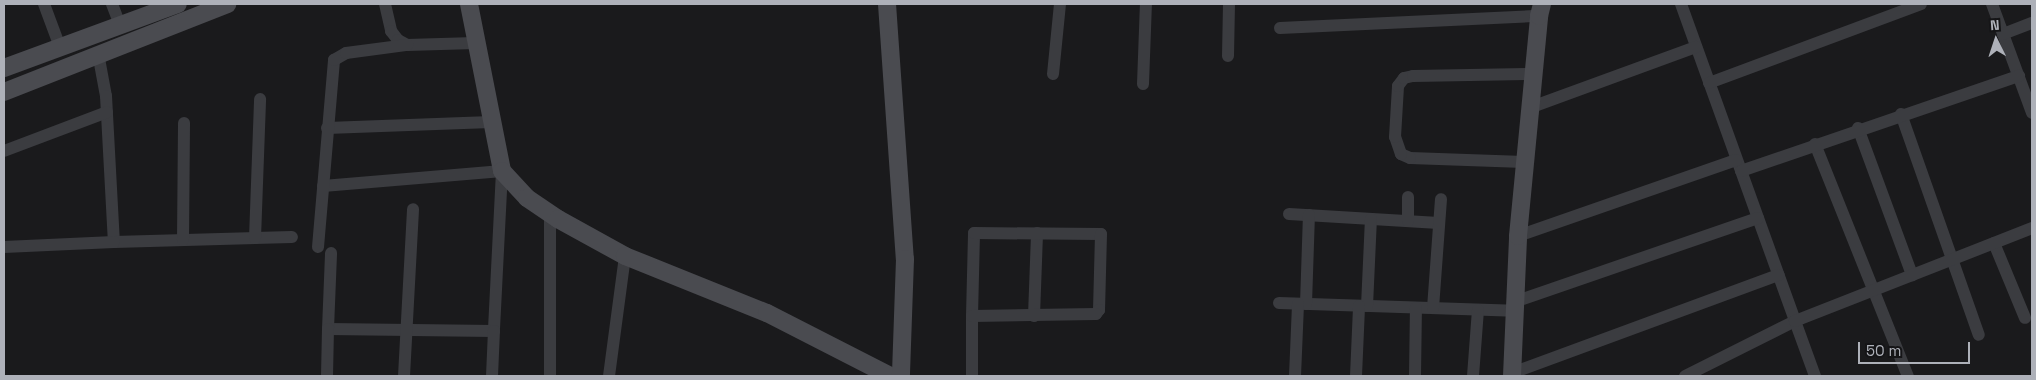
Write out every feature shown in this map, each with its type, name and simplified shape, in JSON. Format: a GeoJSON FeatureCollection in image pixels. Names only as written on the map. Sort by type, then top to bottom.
{"type":"FeatureCollection","features":[{"type":"Feature","properties":{"kind":"street"},"geometry":{"type":"LineString","coordinates":[[44,4],[60,47]]}},
{"type":"Feature","properties":{"kind":"street"},"geometry":{"type":"LineString","coordinates":[[112,4],[120,25]]}},
{"type":"Feature","properties":{"kind":"street"},"geometry":{"type":"LineString","coordinates":[[4,68],[178,4]]}},
{"type":"Feature","properties":{"kind":"street"},"geometry":{"type":"LineString","coordinates":[[4,92],[98,53],[227,4]]}},
{"type":"Feature","properties":{"kind":"street"},"geometry":{"type":"LineString","coordinates":[[385,4],[391,31],[398,40],[407,45]]}},
{"type":"Feature","properties":{"kind":"street"},"geometry":{"type":"LineString","coordinates":[[469,4],[475,43],[502,171],[492,376]]}},
{"type":"Feature","properties":{"kind":"street"},"geometry":{"type":"LineString","coordinates":[[887,4],[905,259],[901,376]]}},
{"type":"Feature","properties":{"kind":"street"},"geometry":{"type":"LineString","coordinates":[[1052,74],[1060,4]]}},
{"type":"Feature","properties":{"kind":"street"},"geometry":{"type":"LineString","coordinates":[[1143,84],[1146,4]]}},
{"type":"Feature","properties":{"kind":"street"},"geometry":{"type":"LineString","coordinates":[[1228,56],[1229,4]]}},
{"type":"Feature","properties":{"kind":"street"},"geometry":{"type":"LineString","coordinates":[[1681,4],[1815,376]]}},
{"type":"Feature","properties":{"kind":"street"},"geometry":{"type":"LineString","coordinates":[[1709,83],[1896,8],[1921,4]]}},
{"type":"Feature","properties":{"kind":"street"},"geometry":{"type":"LineString","coordinates":[[1992,4],[2032,113]]}},
{"type":"Feature","properties":{"kind":"street"},"geometry":{"type":"LineString","coordinates":[[1280,28],[1541,10],[1529,108],[1518,236],[1512,375],[1779,275]]}},
{"type":"Feature","properties":{"kind":"street"},"geometry":{"type":"LineString","coordinates":[[2004,34],[2032,23]]}},
{"type":"Feature","properties":{"kind":"street"},"geometry":{"type":"LineString","coordinates":[[318,246],[334,60],[346,53],[407,45],[475,43]]}},
{"type":"Feature","properties":{"kind":"street"},"geometry":{"type":"LineString","coordinates":[[1529,108],[1696,47]]}},
{"type":"Feature","properties":{"kind":"street"},"geometry":{"type":"LineString","coordinates":[[98,53],[107,112],[114,242]]}},
{"type":"Feature","properties":{"kind":"street"},"geometry":{"type":"LineString","coordinates":[[1524,162],[1410,158],[1401,154],[1395,137],[1398,86],[1404,78],[1413,76],[1533,74]]}},
{"type":"Feature","properties":{"kind":"street"},"geometry":{"type":"LineString","coordinates":[[1518,236],[1739,165],[1815,144],[1858,128],[2019,76]]}},
{"type":"Feature","properties":{"kind":"street"},"geometry":{"type":"LineString","coordinates":[[255,238],[260,99]]}},
{"type":"Feature","properties":{"kind":"street"},"geometry":{"type":"LineString","coordinates":[[4,151],[107,112]]}},
{"type":"Feature","properties":{"kind":"street"},"geometry":{"type":"LineString","coordinates":[[1901,114],[1979,335]]}},
{"type":"Feature","properties":{"kind":"street"},"geometry":{"type":"LineString","coordinates":[[327,128],[491,122]]}},
{"type":"Feature","properties":{"kind":"street"},"geometry":{"type":"LineString","coordinates":[[183,240],[184,123]]}},
{"type":"Feature","properties":{"kind":"street"},"geometry":{"type":"LineString","coordinates":[[1858,128],[1912,275]]}},
{"type":"Feature","properties":{"kind":"street"},"geometry":{"type":"LineString","coordinates":[[1815,144],[1908,376]]}},
{"type":"Feature","properties":{"kind":"street"},"geometry":{"type":"LineString","coordinates":[[323,186],[502,171]]}},
{"type":"Feature","properties":{"kind":"street"},"geometry":{"type":"LineString","coordinates":[[502,171],[527,198],[625,256],[767,313],[890,376]]}},
{"type":"Feature","properties":{"kind":"street"},"geometry":{"type":"LineString","coordinates":[[1408,196],[1408,221]]}},
{"type":"Feature","properties":{"kind":"street"},"geometry":{"type":"LineString","coordinates":[[1433,308],[1441,199]]}},
{"type":"Feature","properties":{"kind":"street"},"geometry":{"type":"LineString","coordinates":[[404,376],[414,209]]}},
{"type":"Feature","properties":{"kind":"street"},"geometry":{"type":"LineString","coordinates":[[550,213],[550,376]]}},
{"type":"Feature","properties":{"kind":"street"},"geometry":{"type":"LineString","coordinates":[[1289,214],[1439,223]]}},
{"type":"Feature","properties":{"kind":"street"},"geometry":{"type":"LineString","coordinates":[[1295,376],[1309,215]]}},
{"type":"Feature","properties":{"kind":"street"},"geometry":{"type":"LineString","coordinates":[[1279,303],[1478,310],[1514,307],[1758,218]]}},
{"type":"Feature","properties":{"kind":"street"},"geometry":{"type":"LineString","coordinates":[[1356,376],[1371,219]]}},
{"type":"Feature","properties":{"kind":"street"},"geometry":{"type":"LineString","coordinates":[[972,316],[1091,315],[1099,310],[1101,234],[974,233],[972,316],[972,376]]}},
{"type":"Feature","properties":{"kind":"street"},"geometry":{"type":"LineString","coordinates":[[1685,376],[1795,321],[1994,243],[2031,233]]}},
{"type":"Feature","properties":{"kind":"street"},"geometry":{"type":"LineString","coordinates":[[1034,316],[1037,234]]}},
{"type":"Feature","properties":{"kind":"street"},"geometry":{"type":"LineString","coordinates":[[4,247],[292,237]]}},
{"type":"Feature","properties":{"kind":"street"},"geometry":{"type":"LineString","coordinates":[[1994,243],[2024,318]]}},
{"type":"Feature","properties":{"kind":"street"},"geometry":{"type":"LineString","coordinates":[[326,376],[331,253]]}},
{"type":"Feature","properties":{"kind":"street"},"geometry":{"type":"LineString","coordinates":[[609,376],[625,256]]}},
{"type":"Feature","properties":{"kind":"street"},"geometry":{"type":"LineString","coordinates":[[1415,376],[1416,308]]}},
{"type":"Feature","properties":{"kind":"street"},"geometry":{"type":"LineString","coordinates":[[1473,376],[1478,310]]}},
{"type":"Feature","properties":{"kind":"street"},"geometry":{"type":"LineString","coordinates":[[328,329],[494,331]]}}]}
